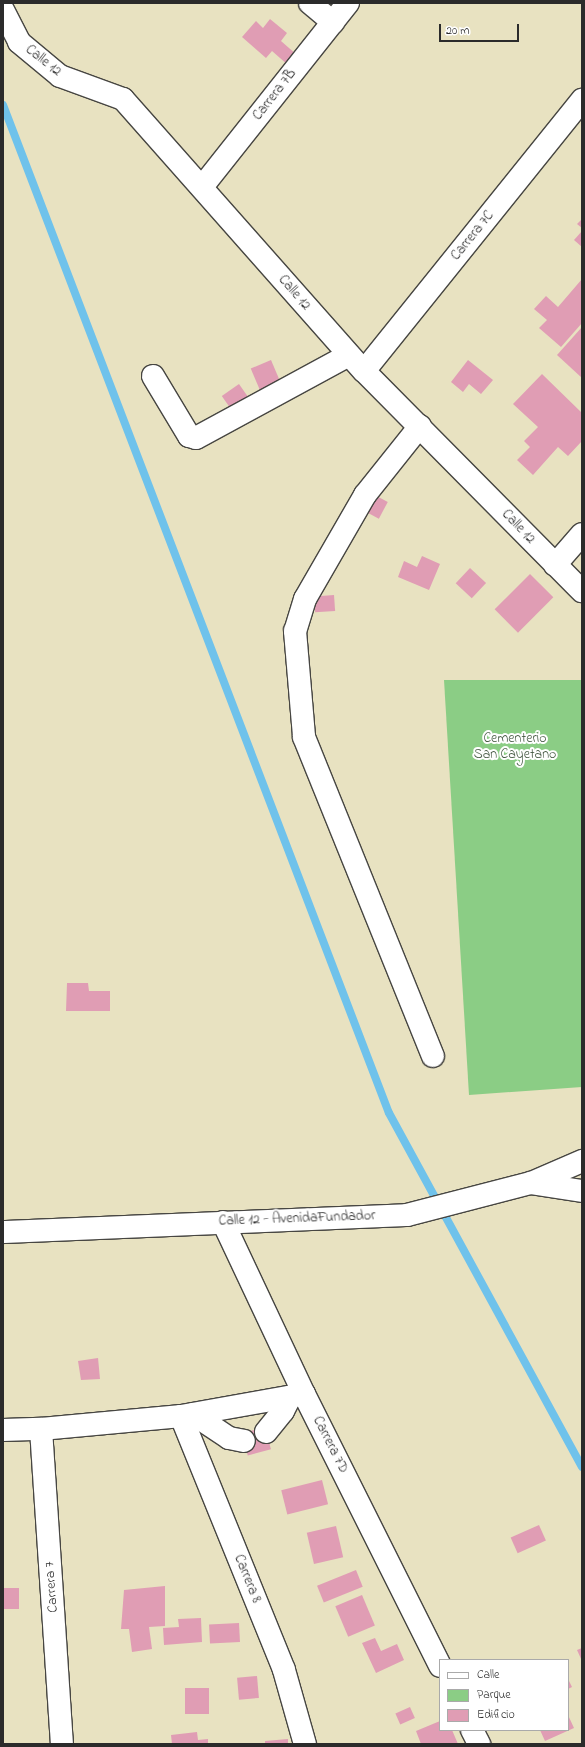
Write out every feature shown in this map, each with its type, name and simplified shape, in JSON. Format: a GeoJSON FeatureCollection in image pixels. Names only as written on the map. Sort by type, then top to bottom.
{"type":"FeatureCollection","features":[{"type":"Feature","properties":{"kind":"street"},"geometry":{"type":"LineString","coordinates":[[310,3],[333,22]]}},
{"type":"Feature","properties":{"kind":"street","name":"Carrera 7B"},"geometry":{"type":"LineString","coordinates":[[202,187],[348,3]]}},
{"type":"Feature","properties":{"kind":"street","name":"Calle 12"},"geometry":{"type":"LineString","coordinates":[[3,10],[19,42],[60,76],[123,99],[349,355],[582,591]]}},
{"type":"Feature","properties":{"kind":"street","name":"Carrera 7C"},"geometry":{"type":"LineString","coordinates":[[364,371],[582,100]]}},
{"type":"Feature","properties":{"kind":"street"},"geometry":{"type":"LineString","coordinates":[[153,376],[189,436],[196,438],[349,355]]}},
{"type":"Feature","properties":{"kind":"street"},"geometry":{"type":"LineString","coordinates":[[420,426],[365,495],[305,599],[295,631],[304,737],[433,1056]]}},
{"type":"Feature","properties":{"kind":"street"},"geometry":{"type":"LineString","coordinates":[[555,565],[582,534]]}},
{"type":"Feature","properties":{"kind":"street","name":"Calle 12 - AvenidaFundador"},"geometry":{"type":"LineString","coordinates":[[3,1232],[407,1215],[531,1183],[582,1162]]}},
{"type":"Feature","properties":{"kind":"street"},"geometry":{"type":"LineString","coordinates":[[531,1183],[582,1191]]}},
{"type":"Feature","properties":{"kind":"street","name":"Carrera 7D"},"geometry":{"type":"LineString","coordinates":[[222,1222],[297,1396],[439,1664]]}},
{"type":"Feature","properties":{"kind":"street"},"geometry":{"type":"LineString","coordinates":[[3,1430],[41,1429],[187,1415],[297,1396]]}},
{"type":"Feature","properties":{"kind":"street"},"geometry":{"type":"LineString","coordinates":[[266,1432],[297,1396]]}},
{"type":"Feature","properties":{"kind":"street"},"geometry":{"type":"LineString","coordinates":[[187,1415],[229,1438],[244,1440]]}},
{"type":"Feature","properties":{"kind":"street","name":"Carrera 8"},"geometry":{"type":"LineString","coordinates":[[187,1415],[284,1670],[305,1744]]}},
{"type":"Feature","properties":{"kind":"street","name":"Carrera 7"},"geometry":{"type":"LineString","coordinates":[[41,1429],[62,1744]]}},
{"type":"Feature","properties":{"kind":"street"},"geometry":{"type":"LineString","coordinates":[[472,1731],[479,1744]]}},
{"type":"Feature","properties":{"kind":"green space","name":"Cementerio San Cayetano"},"geometry":{"type":"Polygon","coordinates":[[[444,680],[582,680],[582,1087],[469,1095],[444,680]]]}},
{"type":"Feature","properties":{"kind":"building"},"geometry":{"type":"Polygon","coordinates":[[[270,19],[287,33],[281,41],[297,55],[288,65],[272,51],[266,58],[242,37],[256,21],[263,28],[270,19]]]}},
{"type":"Feature","properties":{"kind":"building"},"geometry":{"type":"Polygon","coordinates":[[[582,219],[582,228],[577,224],[582,219]]]}},
{"type":"Feature","properties":{"kind":"building"},"geometry":{"type":"Polygon","coordinates":[[[582,231],[582,247],[574,240],[582,231]]]}},
{"type":"Feature","properties":{"kind":"building"},"geometry":{"type":"Polygon","coordinates":[[[582,279],[582,323],[561,347],[539,328],[547,320],[534,309],[546,296],[558,307],[582,279]]]}},
{"type":"Feature","properties":{"kind":"building"},"geometry":{"type":"Polygon","coordinates":[[[582,327],[582,378],[557,355],[582,327]]]}},
{"type":"Feature","properties":{"kind":"building"},"geometry":{"type":"Polygon","coordinates":[[[271,360],[282,386],[262,394],[251,369],[271,360]]]}},
{"type":"Feature","properties":{"kind":"building"},"geometry":{"type":"Polygon","coordinates":[[[468,360],[493,380],[481,394],[469,384],[463,392],[451,382],[468,360]]]}},
{"type":"Feature","properties":{"kind":"building"},"geometry":{"type":"Polygon","coordinates":[[[542,374],[582,413],[582,441],[568,456],[558,447],[533,475],[517,460],[530,447],[524,441],[538,427],[513,404],[542,374]]]}},
{"type":"Feature","properties":{"kind":"building"},"geometry":{"type":"Polygon","coordinates":[[[239,384],[251,401],[234,413],[222,396],[239,384]]]}},
{"type":"Feature","properties":{"kind":"building"},"geometry":{"type":"Polygon","coordinates":[[[371,493],[388,502],[379,519],[362,510],[371,493]]]}},
{"type":"Feature","properties":{"kind":"building"},"geometry":{"type":"Polygon","coordinates":[[[422,556],[440,564],[429,590],[398,577],[404,561],[417,567],[422,556]]]}},
{"type":"Feature","properties":{"kind":"building"},"geometry":{"type":"Polygon","coordinates":[[[470,568],[486,583],[472,598],[456,583],[470,568]]]}},
{"type":"Feature","properties":{"kind":"building"},"geometry":{"type":"Polygon","coordinates":[[[530,574],[553,597],[518,633],[495,609],[530,574]]]}},
{"type":"Feature","properties":{"kind":"building"},"geometry":{"type":"Polygon","coordinates":[[[334,595],[335,611],[315,612],[314,596],[334,595]]]}},
{"type":"Feature","properties":{"kind":"building"},"geometry":{"type":"Polygon","coordinates":[[[67,983],[88,983],[89,991],[110,991],[110,1011],[66,1011],[67,983]]]}},
{"type":"Feature","properties":{"kind":"building"},"geometry":{"type":"Polygon","coordinates":[[[98,1358],[100,1379],[81,1380],[78,1361],[98,1358]]]}},
{"type":"Feature","properties":{"kind":"building"},"geometry":{"type":"Polygon","coordinates":[[[265,1427],[271,1449],[248,1455],[242,1433],[265,1427]]]}},
{"type":"Feature","properties":{"kind":"building"},"geometry":{"type":"Polygon","coordinates":[[[322,1480],[328,1504],[287,1514],[281,1490],[322,1480]]]}},
{"type":"Feature","properties":{"kind":"building"},"geometry":{"type":"Polygon","coordinates":[[[539,1525],[546,1541],[518,1553],[511,1538],[539,1525]]]}},
{"type":"Feature","properties":{"kind":"building"},"geometry":{"type":"Polygon","coordinates":[[[336,1526],[343,1557],[314,1564],[307,1533],[336,1526]]]}},
{"type":"Feature","properties":{"kind":"building"},"geometry":{"type":"Polygon","coordinates":[[[356,1570],[363,1587],[324,1602],[317,1586],[356,1570]]]}},
{"type":"Feature","properties":{"kind":"building"},"geometry":{"type":"Polygon","coordinates":[[[165,1586],[165,1626],[149,1627],[152,1649],[132,1652],[129,1629],[121,1629],[124,1590],[165,1586]]]}},
{"type":"Feature","properties":{"kind":"building"},"geometry":{"type":"Polygon","coordinates":[[[3,1588],[19,1588],[19,1609],[3,1609],[3,1588]]]}},
{"type":"Feature","properties":{"kind":"building"},"geometry":{"type":"Polygon","coordinates":[[[362,1595],[375,1625],[348,1637],[335,1606],[362,1595]]]}},
{"type":"Feature","properties":{"kind":"building"},"geometry":{"type":"Polygon","coordinates":[[[201,1618],[202,1642],[164,1645],[163,1628],[179,1627],[178,1619],[201,1618]]]}},
{"type":"Feature","properties":{"kind":"building"},"geometry":{"type":"Polygon","coordinates":[[[239,1623],[240,1642],[210,1644],[209,1625],[239,1623]]]}},
{"type":"Feature","properties":{"kind":"building"},"geometry":{"type":"Polygon","coordinates":[[[375,1638],[381,1651],[397,1644],[404,1660],[376,1673],[362,1643],[375,1638]]]}},
{"type":"Feature","properties":{"kind":"building"},"geometry":{"type":"Polygon","coordinates":[[[582,1648],[582,1661],[577,1650],[582,1648]]]}},
{"type":"Feature","properties":{"kind":"building"},"geometry":{"type":"Polygon","coordinates":[[[257,1676],[259,1698],[239,1700],[237,1678],[257,1676]]]}},
{"type":"Feature","properties":{"kind":"building"},"geometry":{"type":"Polygon","coordinates":[[[569,1681],[572,1687],[569,1688],[569,1681]]]}},
{"type":"Feature","properties":{"kind":"building"},"geometry":{"type":"Polygon","coordinates":[[[185,1688],[209,1688],[209,1714],[185,1714],[185,1688]]]}},
{"type":"Feature","properties":{"kind":"building"},"geometry":{"type":"Polygon","coordinates":[[[410,1707],[415,1718],[400,1724],[395,1714],[410,1707]]]}},
{"type":"Feature","properties":{"kind":"building"},"geometry":{"type":"Polygon","coordinates":[[[569,1717],[574,1728],[569,1730],[569,1717]]]}},
{"type":"Feature","properties":{"kind":"building"},"geometry":{"type":"Polygon","coordinates":[[[439,1721],[439,1731],[452,1731],[458,1744],[421,1744],[416,1731],[439,1721]]]}},
{"type":"Feature","properties":{"kind":"building"},"geometry":{"type":"Polygon","coordinates":[[[540,1731],[567,1731],[545,1741],[540,1731]]]}},
{"type":"Feature","properties":{"kind":"building"},"geometry":{"type":"Polygon","coordinates":[[[197,1732],[198,1740],[208,1739],[208,1744],[172,1744],[171,1735],[197,1732]]]}},
{"type":"Feature","properties":{"kind":"building"},"geometry":{"type":"Polygon","coordinates":[[[288,1739],[288,1744],[265,1744],[265,1741],[288,1739]]]}},
{"type":"Feature","properties":{"kind":"waterway"},"geometry":{"type":"LineString","coordinates":[[3,105],[389,1113],[582,1467]]}}]}
